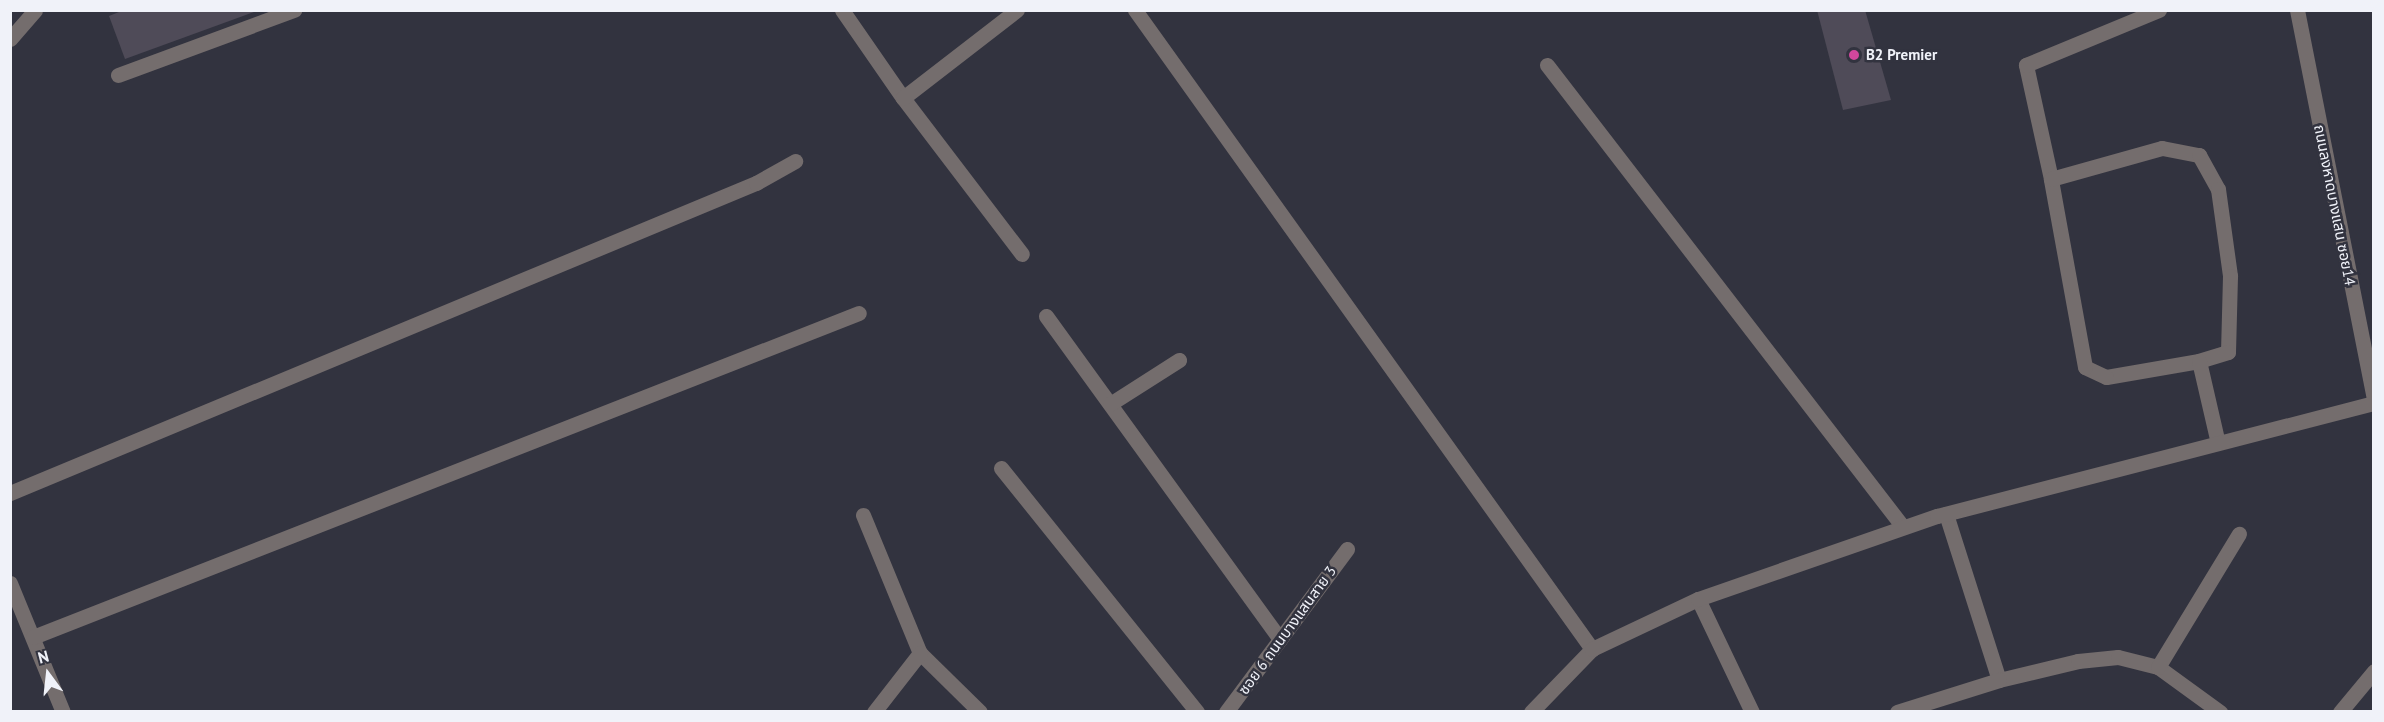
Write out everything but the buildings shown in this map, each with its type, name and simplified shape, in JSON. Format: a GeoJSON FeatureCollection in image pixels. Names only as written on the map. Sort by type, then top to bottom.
{"type":"FeatureCollection","features":[{"type":"Feature","properties":{"kind":"street"},"geometry":{"type":"LineString","coordinates":[[10,39],[34,10]]}},
{"type":"Feature","properties":{"kind":"street"},"geometry":{"type":"LineString","coordinates":[[118,75],[294,10]]}},
{"type":"Feature","properties":{"kind":"street"},"geometry":{"type":"LineString","coordinates":[[842,10],[903,98],[1022,254]]}},
{"type":"Feature","properties":{"kind":"street"},"geometry":{"type":"LineString","coordinates":[[903,98],[1017,10]]}},
{"type":"Feature","properties":{"kind":"street"},"geometry":{"type":"LineString","coordinates":[[1135,10],[1592,649]]}},
{"type":"Feature","properties":{"kind":"street"},"geometry":{"type":"LineString","coordinates":[[2051,179],[2162,148],[2199,155],[2218,189],[2230,276],[2228,352],[2199,361],[2106,377],[2085,367],[2051,179],[2026,65],[2159,10]]}},
{"type":"Feature","properties":{"kind":"street","name":"ถนนลงหาดบางแสน ซอย14"},"geometry":{"type":"LineString","coordinates":[[2297,10],[2373,401]]}},
{"type":"Feature","properties":{"kind":"street"},"geometry":{"type":"LineString","coordinates":[[1547,65],[1903,527]]}},
{"type":"Feature","properties":{"kind":"street"},"geometry":{"type":"LineString","coordinates":[[10,493],[745,188],[795,161]]}},
{"type":"Feature","properties":{"kind":"street"},"geometry":{"type":"LineString","coordinates":[[33,637],[859,314]]}},
{"type":"Feature","properties":{"kind":"street"},"geometry":{"type":"LineString","coordinates":[[1046,316],[1280,639]]}},
{"type":"Feature","properties":{"kind":"street"},"geometry":{"type":"LineString","coordinates":[[1110,404],[1179,360]]}},
{"type":"Feature","properties":{"kind":"street"},"geometry":{"type":"LineString","coordinates":[[2199,361],[2218,443]]}},
{"type":"Feature","properties":{"kind":"street"},"geometry":{"type":"LineString","coordinates":[[1531,711],[1592,649],[1698,599],[1946,514],[2373,401]]}},
{"type":"Feature","properties":{"kind":"street"},"geometry":{"type":"LineString","coordinates":[[1001,468],[1197,711]]}},
{"type":"Feature","properties":{"kind":"street"},"geometry":{"type":"LineString","coordinates":[[862,514],[920,653],[980,711]]}},
{"type":"Feature","properties":{"kind":"street"},"geometry":{"type":"LineString","coordinates":[[1946,514],[1999,680]]}},
{"type":"Feature","properties":{"kind":"street"},"geometry":{"type":"LineString","coordinates":[[2158,667],[2239,534]]}},
{"type":"Feature","properties":{"kind":"street","name":"ซอย 6 ถนนบางแสนสาย 3"},"geometry":{"type":"LineString","coordinates":[[1226,711],[1347,549]]}},
{"type":"Feature","properties":{"kind":"street"},"geometry":{"type":"LineString","coordinates":[[10,583],[63,711]]}},
{"type":"Feature","properties":{"kind":"street"},"geometry":{"type":"LineString","coordinates":[[1698,599],[1752,711]]}},
{"type":"Feature","properties":{"kind":"street"},"geometry":{"type":"LineString","coordinates":[[874,711],[920,653]]}},
{"type":"Feature","properties":{"kind":"street"},"geometry":{"type":"LineString","coordinates":[[1897,711],[1999,680],[2078,661],[2118,657],[2158,667],[2220,711]]}},
{"type":"Feature","properties":{"kind":"street"},"geometry":{"type":"LineString","coordinates":[[2340,711],[2373,671]]}},
{"type":"Feature","properties":{"kind":"place","name":"B2 Premier"},"geometry":{"type":"Point","coordinates":[1854,55]}}]}
